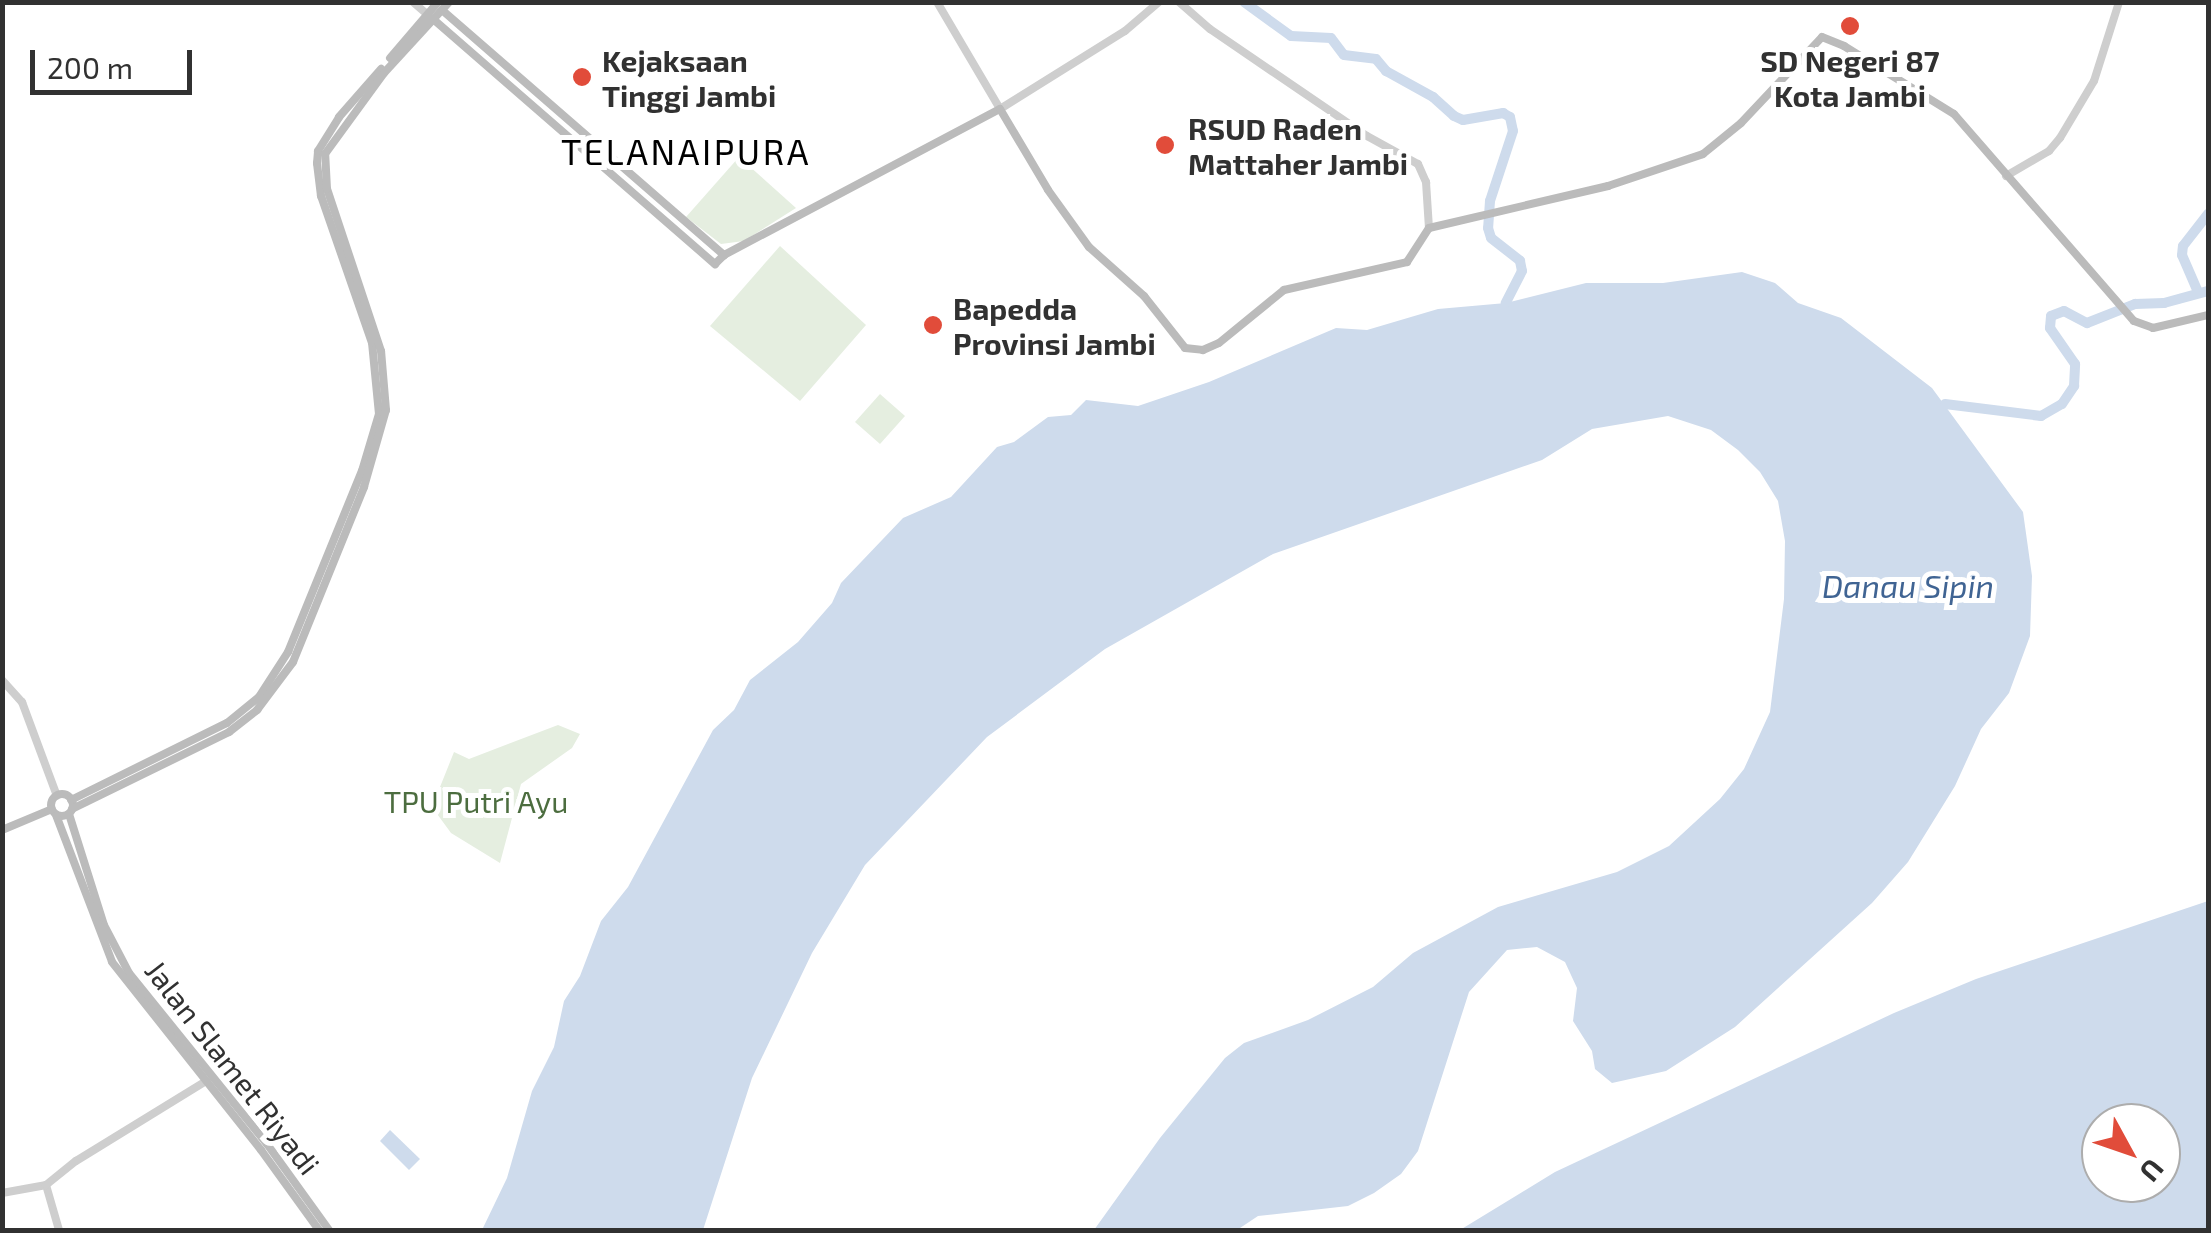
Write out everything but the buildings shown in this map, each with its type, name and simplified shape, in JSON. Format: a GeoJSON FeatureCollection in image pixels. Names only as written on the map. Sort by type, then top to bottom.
{"type":"FeatureCollection","features":[{"type":"Feature","properties":{"kind":"main road"},"geometry":{"type":"LineString","coordinates":[[2,830],[71,807],[202,736],[244,710],[281,667],[319,590],[362,470],[380,397],[367,328],[321,196],[318,151],[339,117],[440,5],[724,255]]}},
{"type":"Feature","properties":{"kind":"main road"},"geometry":{"type":"LineString","coordinates":[[430,17],[714,264],[724,255],[1000,109],[1073,226],[1114,272],[1144,296],[1185,348],[1203,350],[1219,343],[1284,290],[1407,262],[1429,228],[1608,186],[1703,154],[1740,123],[1822,38],[1844,46],[1946,106],[2134,322],[2154,328],[2208,314]]}},
{"type":"Feature","properties":{"kind":"main road"},"geometry":{"type":"LineString","coordinates":[[54,812],[57,796],[71,807]]}},
{"type":"Feature","properties":{"kind":"main road","name":"Jalan Slamet Riyadi"},"geometry":{"type":"LineString","coordinates":[[71,807],[100,926],[129,973],[329,1230]]}},
{"type":"Feature","properties":{"kind":"main road","name":"Jalan Slamet Riyadi"},"geometry":{"type":"LineString","coordinates":[[54,812],[124,980],[264,1147],[319,1230]]}},
{"type":"Feature","properties":{"kind":"street"},"geometry":{"type":"LineString","coordinates":[[414,2],[430,17]]}},
{"type":"Feature","properties":{"kind":"street"},"geometry":{"type":"LineString","coordinates":[[937,2],[1000,109],[1125,31],[1159,2]]}},
{"type":"Feature","properties":{"kind":"street"},"geometry":{"type":"LineString","coordinates":[[1179,2],[1210,29],[1367,136],[1418,164],[1426,182],[1429,228]]}},
{"type":"Feature","properties":{"kind":"street"},"geometry":{"type":"LineString","coordinates":[[2006,176],[2050,151],[2060,138],[2094,81],[2119,2]]}},
{"type":"Feature","properties":{"kind":"street"},"geometry":{"type":"LineString","coordinates":[[2,680],[22,702],[57,796]]}},
{"type":"Feature","properties":{"kind":"street"},"geometry":{"type":"LineString","coordinates":[[2,1193],[46,1185],[206,1081]]}},
{"type":"Feature","properties":{"kind":"street"},"geometry":{"type":"LineString","coordinates":[[46,1185],[59,1230]]}},
{"type":"Feature","properties":{"kind":"green space"},"geometry":{"type":"Polygon","coordinates":[[[739,157],[796,208],[744,241],[721,244],[686,217],[739,157]]]}},
{"type":"Feature","properties":{"kind":"green space"},"geometry":{"type":"Polygon","coordinates":[[[780,246],[866,325],[800,401],[710,326],[780,246]]]}},
{"type":"Feature","properties":{"kind":"green space"},"geometry":{"type":"Polygon","coordinates":[[[880,394],[905,416],[880,444],[855,422],[880,394]]]}},
{"type":"Feature","properties":{"kind":"green space","name":"TPU Putri Ayu"},"geometry":{"type":"Polygon","coordinates":[[[558,725],[580,734],[572,748],[521,784],[500,863],[451,833],[432,807],[454,752],[469,759],[558,725]]]}},
{"type":"Feature","properties":{"kind":"water","name":"Danau Sipin"},"geometry":{"type":"Polygon","coordinates":[[[1742,272],[1775,283],[1798,303],[1841,318],[1932,388],[2023,512],[2032,576],[2030,636],[2009,693],[1981,729],[1955,786],[1908,862],[1872,903],[1735,1027],[1666,1071],[1612,1083],[1595,1069],[1592,1051],[1573,1021],[1577,988],[1565,962],[1537,947],[1507,950],[1469,992],[1418,1151],[1401,1174],[1374,1193],[1348,1206],[1258,1216],[1237,1230],[1094,1230],[1160,1138],[1225,1058],[1244,1043],[1308,1020],[1373,987],[1413,953],[1498,907],[1617,872],[1669,846],[1720,799],[1744,769],[1770,712],[1784,599],[1785,541],[1778,501],[1760,472],[1738,450],[1711,430],[1668,416],[1592,429],[1542,460],[1273,554],[1105,649],[987,737],[865,865],[812,953],[752,1078],[703,1230],[482,1230],[507,1178],[532,1091],[554,1047],[564,1001],[580,976],[601,921],[628,887],[713,730],[734,710],[750,680],[798,642],[832,603],[841,583],[903,518],[951,497],[997,447],[1014,442],[1048,417],[1071,415],[1086,400],[1138,406],[1209,382],[1336,328],[1367,330],[1438,309],[1506,303],[1586,283],[1663,283],[1742,272]]]}},
{"type":"Feature","properties":{"kind":"water"},"geometry":{"type":"Polygon","coordinates":[[[2208,901],[2208,1230],[1460,1230],[1555,1172],[1894,1013],[1976,979],[2208,901]]]}},
{"type":"Feature","properties":{"kind":"water"},"geometry":{"type":"Polygon","coordinates":[[[390,1130],[420,1159],[409,1170],[380,1141],[390,1130]]]}},
{"type":"Feature","properties":{"kind":"waterway"},"geometry":{"type":"LineString","coordinates":[[1244,2],[1291,36],[1331,38],[1344,55],[1376,59],[1386,71],[1433,97],[1463,120],[1503,113],[1510,117],[1513,131],[1490,201],[1488,228],[1491,238],[1520,261],[1522,271],[1506,303]]}},
{"type":"Feature","properties":{"kind":"waterway"},"geometry":{"type":"LineString","coordinates":[[2198,292],[2182,255],[2183,246],[2208,214]]}},
{"type":"Feature","properties":{"kind":"waterway"},"geometry":{"type":"LineString","coordinates":[[1945,404],[2041,416],[2062,404],[2074,386],[2075,364],[2050,328],[2051,316],[2064,311],[2087,323],[2135,304],[2164,303],[2208,291]]}},
{"type":"Feature","properties":{"kind":"place","name":"SD Negeri 87 Kota Jambi"},"geometry":{"type":"Point","coordinates":[1850,26]}},
{"type":"Feature","properties":{"kind":"place","name":"Kejaksaan Tinggi Jambi"},"geometry":{"type":"Point","coordinates":[582,77]}},
{"type":"Feature","properties":{"kind":"place","name":"RSUD Raden Mattaher Jambi"},"geometry":{"type":"Point","coordinates":[1165,145]}},
{"type":"Feature","properties":{"kind":"place","name":"Bapedda Provinsi Jambi"},"geometry":{"type":"Point","coordinates":[933,325]}},
{"type":"Feature","properties":{"kind":"district","name":"TELANAIPURA"},"geometry":{"type":"Point","coordinates":[686,151]}}]}
